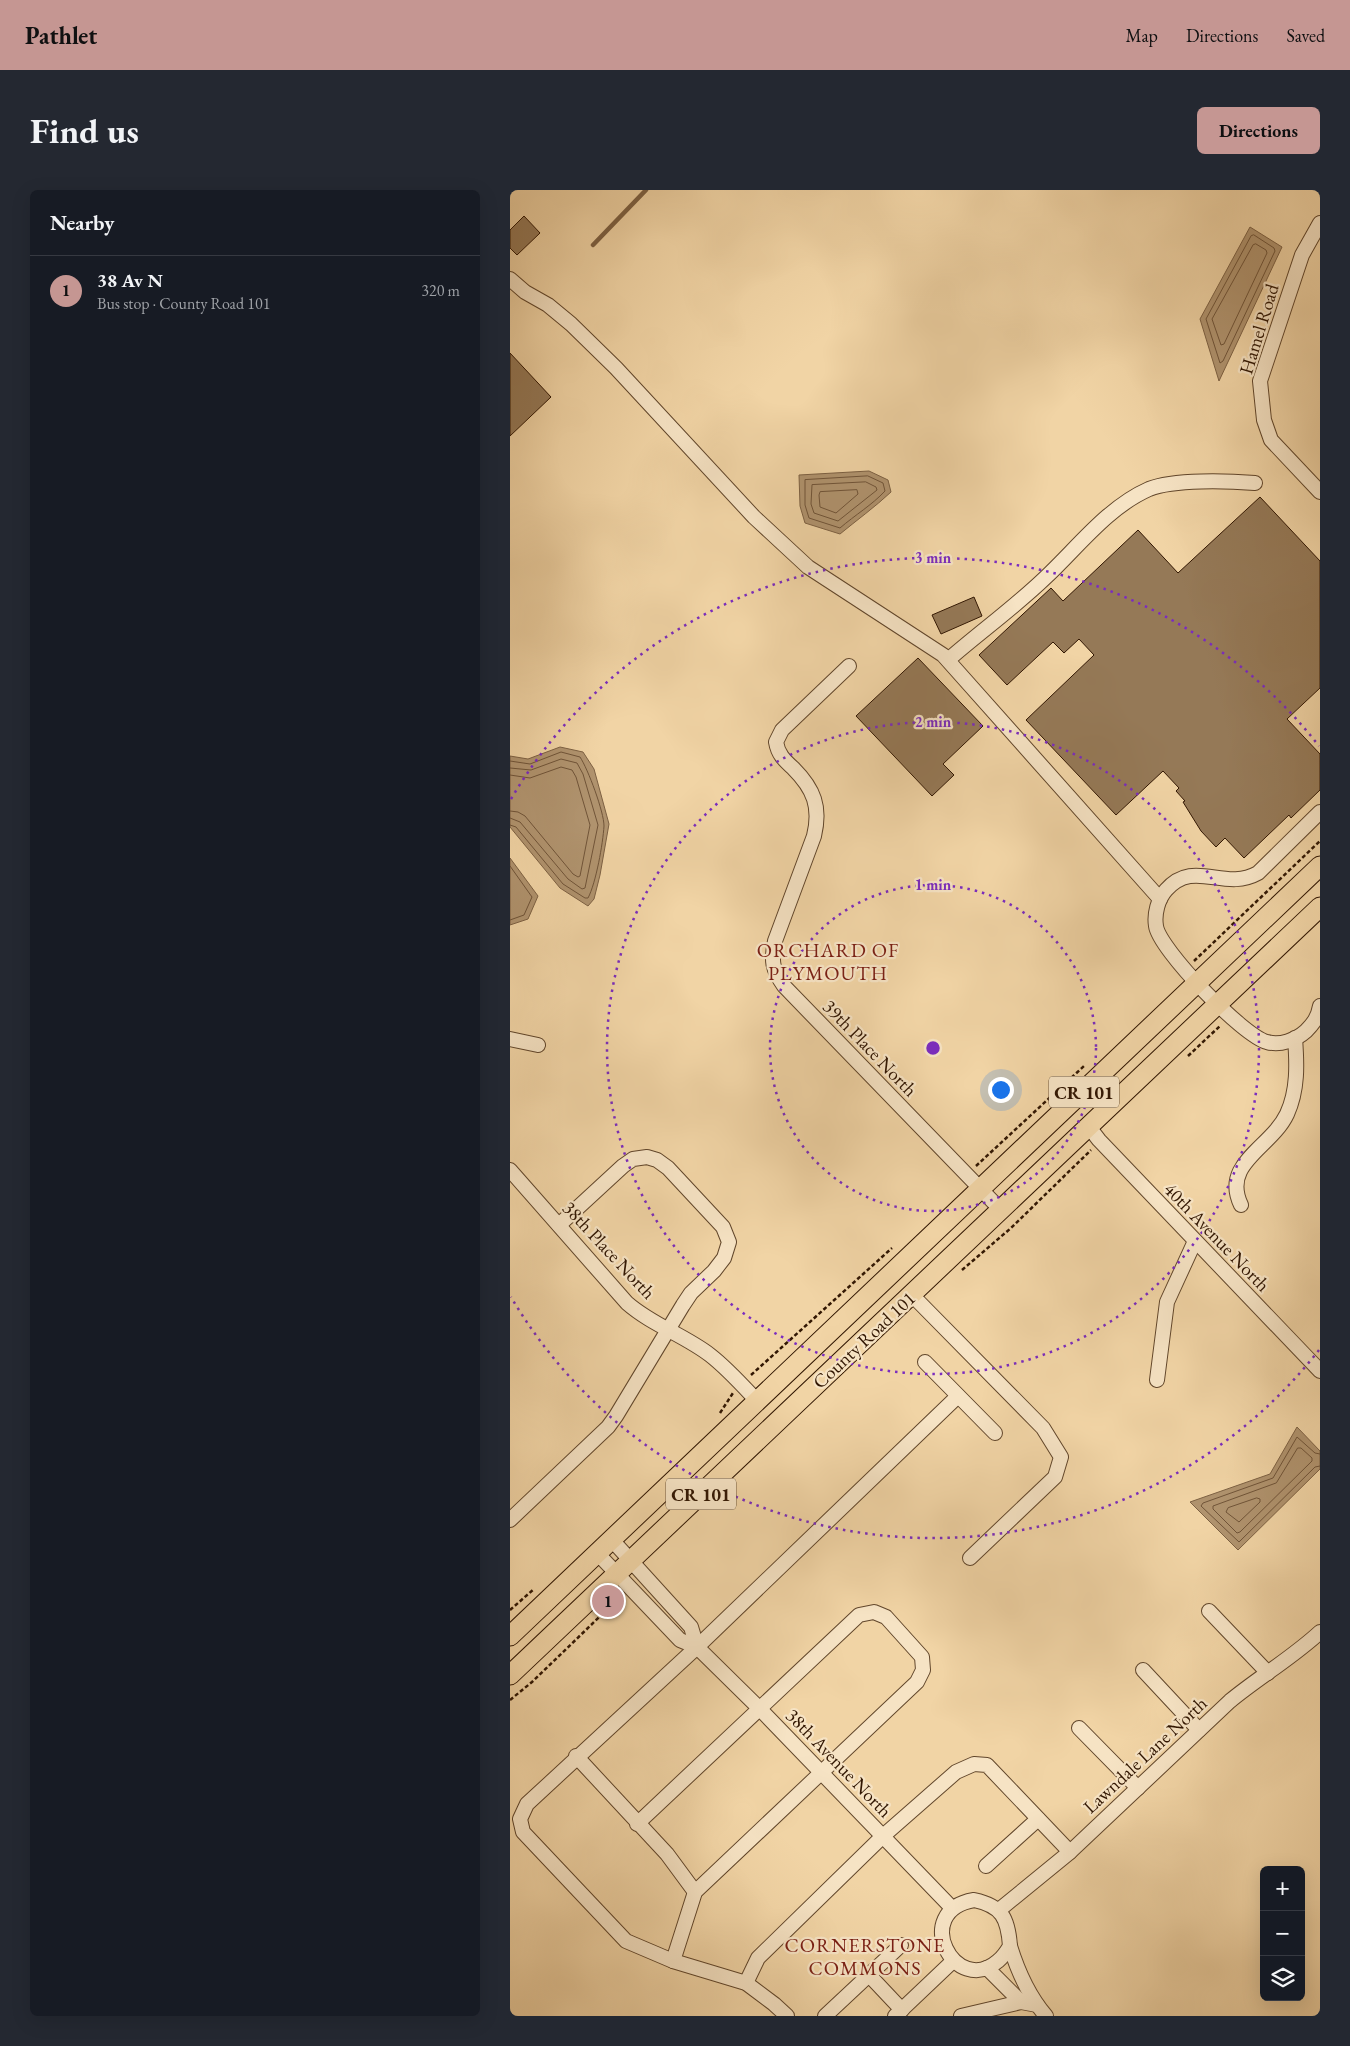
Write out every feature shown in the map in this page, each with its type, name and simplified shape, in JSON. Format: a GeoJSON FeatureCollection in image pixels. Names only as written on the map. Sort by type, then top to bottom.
{"type":"FeatureCollection","features":[{"type":"Feature","properties":{"kind":"main road","name":"County Road 101"},"geometry":{"type":"LineString","coordinates":[[510,1636],[982,1190],[1320,866]]}},
{"type":"Feature","properties":{"kind":"main road","name":"County Road 101"},"geometry":{"type":"LineString","coordinates":[[510,1675],[1320,908]]}},
{"type":"Feature","properties":{"kind":"street","name":"Hamel Road"},"geometry":{"type":"LineString","coordinates":[[1320,223],[1302,255],[1260,381],[1264,420],[1271,440],[1320,492]]}},
{"type":"Feature","properties":{"kind":"street"},"geometry":{"type":"LineString","coordinates":[[510,279],[525,292],[548,305],[571,324],[616,368],[754,517],[808,567],[943,655],[1160,899]]}},
{"type":"Feature","properties":{"kind":"street"},"geometry":{"type":"LineString","coordinates":[[948,660],[1039,584],[1121,505],[1151,489],[1186,483],[1255,483]]}},
{"type":"Feature","properties":{"kind":"street","name":"39th Place North"},"geometry":{"type":"LineString","coordinates":[[849,666],[782,730],[776,742],[777,750],[781,756],[802,778],[811,792],[816,806],[818,821],[775,941],[772,957],[775,973],[784,986],[1001,1210]]}},
{"type":"Feature","properties":{"kind":"street"},"geometry":{"type":"LineString","coordinates":[[1320,812],[1258,873],[1247,879],[1222,880],[1207,875],[1194,875],[1182,878],[1172,884],[1160,899],[1156,913],[1156,927],[1162,941],[1218,1004],[1250,1034],[1267,1042],[1281,1043],[1300,1037],[1316,1022],[1320,1006]]}},
{"type":"Feature","properties":{"kind":"street"},"geometry":{"type":"LineString","coordinates":[[510,1038],[538,1045]]}},
{"type":"Feature","properties":{"kind":"street"},"geometry":{"type":"LineString","coordinates":[[1241,1205],[1237,1197],[1236,1178],[1241,1167],[1278,1130],[1288,1113],[1295,1089],[1295,1038]]}},
{"type":"Feature","properties":{"kind":"street","name":"40th Avenue North"},"geometry":{"type":"LineString","coordinates":[[1089,1127],[1099,1140],[1320,1372]]}},
{"type":"Feature","properties":{"kind":"street"},"geometry":{"type":"LineString","coordinates":[[510,1520],[608,1427],[691,1293],[724,1258],[729,1242],[723,1227],[668,1168],[657,1160],[646,1157],[633,1160],[623,1166],[559,1225]]}},
{"type":"Feature","properties":{"kind":"street","name":"38th Place North"},"geometry":{"type":"LineString","coordinates":[[510,1170],[637,1312],[710,1355],[758,1402]]}},
{"type":"Feature","properties":{"kind":"street"},"geometry":{"type":"LineString","coordinates":[[1157,1380],[1167,1302],[1195,1241]]}},
{"type":"Feature","properties":{"kind":"street"},"geometry":{"type":"LineString","coordinates":[[912,1295],[1043,1428],[1062,1457],[1055,1477],[970,1558]]}},
{"type":"Feature","properties":{"kind":"street"},"geometry":{"type":"LineString","coordinates":[[925,1362],[995,1433]]}},
{"type":"Feature","properties":{"kind":"street"},"geometry":{"type":"LineString","coordinates":[[787,2016],[746,1983],[674,1961],[626,1941],[523,1832],[520,1819],[527,1804],[576,1756],[697,1647],[958,1396]]}},
{"type":"Feature","properties":{"kind":"street","name":"38th Avenue North"},"geometry":{"type":"LineString","coordinates":[[612,1540],[691,1627],[697,1647]]}},
{"type":"Feature","properties":{"kind":"street","name":"38th Avenue North"},"geometry":{"type":"LineString","coordinates":[[598,1554],[680,1640],[697,1647],[760,1708],[952,1908]]}},
{"type":"Feature","properties":{"kind":"street"},"geometry":{"type":"LineString","coordinates":[[1208,1611],[1268,1673]]}},
{"type":"Feature","properties":{"kind":"street"},"geometry":{"type":"LineString","coordinates":[[637,1824],[858,1615],[874,1612],[886,1617],[922,1657],[923,1670],[917,1682],[695,1892],[674,1961]]}},
{"type":"Feature","properties":{"kind":"street","name":"Lawndale Lane North"},"geometry":{"type":"LineString","coordinates":[[999,1910],[1070,1852],[1247,1687],[1293,1656],[1320,1632]]}},
{"type":"Feature","properties":{"kind":"street"},"geometry":{"type":"LineString","coordinates":[[1143,1670],[1199,1730]]}},
{"type":"Feature","properties":{"kind":"street"},"geometry":{"type":"LineString","coordinates":[[1080,1728],[1138,1788]]}},
{"type":"Feature","properties":{"kind":"street"},"geometry":{"type":"LineString","coordinates":[[576,1756],[637,1824],[667,1854],[695,1892]]}},
{"type":"Feature","properties":{"kind":"street"},"geometry":{"type":"LineString","coordinates":[[746,1983],[758,1958],[883,1836],[956,1772],[974,1764],[987,1765],[1070,1852]]}},
{"type":"Feature","properties":{"kind":"street"},"geometry":{"type":"LineString","coordinates":[[986,1866],[1038,1819]]}},
{"type":"Feature","properties":{"kind":"street"},"geometry":{"type":"LineString","coordinates":[[1010,1946],[999,1961],[987,1968],[975,1970],[962,1967],[953,1961],[944,1947],[942,1932],[945,1918],[952,1908],[961,1902],[974,1900],[989,1903],[999,1910],[1007,1922],[1010,1946],[1018,1972],[1042,2011]]}},
{"type":"Feature","properties":{"kind":"street"},"geometry":{"type":"LineString","coordinates":[[825,2016],[901,1945]]}},
{"type":"Feature","properties":{"kind":"street"},"geometry":{"type":"LineString","coordinates":[[869,1975],[898,2013],[953,1961]]}},
{"type":"Feature","properties":{"kind":"street"},"geometry":{"type":"LineString","coordinates":[[987,1968],[1021,2002],[1042,2011]]}},
{"type":"Feature","properties":{"kind":"street"},"geometry":{"type":"LineString","coordinates":[[961,2016],[1021,2002]]}},
{"type":"Feature","properties":{"kind":"path"},"geometry":{"type":"LineString","coordinates":[[1201,953],[1320,841]]}},
{"type":"Feature","properties":{"kind":"path"},"geometry":{"type":"LineString","coordinates":[[510,1700],[532,1682],[624,1594]]}},
{"type":"Feature","properties":{"kind":"water"},"geometry":{"type":"Polygon","coordinates":[[[1250,227],[1282,247],[1219,381],[1200,319],[1250,227]]]}},
{"type":"Feature","properties":{"kind":"water"},"geometry":{"type":"Polygon","coordinates":[[[869,471],[888,480],[891,492],[840,534],[805,523],[800,506],[799,475],[869,471]]]}},
{"type":"Feature","properties":{"kind":"water"},"geometry":{"type":"Polygon","coordinates":[[[560,747],[583,752],[594,769],[609,824],[594,899],[588,906],[560,888],[510,827],[510,756],[528,759],[560,747]]]}},
{"type":"Feature","properties":{"kind":"water"},"geometry":{"type":"Polygon","coordinates":[[[510,858],[538,896],[528,919],[510,925],[510,858]]]}},
{"type":"Feature","properties":{"kind":"water"},"geometry":{"type":"Polygon","coordinates":[[[1297,1427],[1320,1451],[1320,1469],[1238,1550],[1190,1502],[1270,1474],[1297,1427]]]}},
{"type":"Feature","properties":{"kind":"building"},"geometry":{"type":"Polygon","coordinates":[[[524,216],[540,233],[517,255],[510,248],[510,230],[524,216]]]}},
{"type":"Feature","properties":{"kind":"building"},"geometry":{"type":"Polygon","coordinates":[[[510,353],[551,397],[510,436],[510,353]]]}},
{"type":"Feature","properties":{"kind":"building"},"geometry":{"type":"Polygon","coordinates":[[[1260,497],[1320,561],[1320,688],[1287,719],[1320,754],[1320,790],[1291,818],[1289,815],[1244,858],[1225,838],[1216,847],[1201,831],[1183,802],[1185,801],[1176,791],[1179,788],[1163,771],[1116,815],[1026,720],[1094,655],[1079,639],[1064,653],[1053,642],[1007,685],[979,655],[1051,588],[1063,601],[1138,530],[1178,573],[1260,497]]]}},
{"type":"Feature","properties":{"kind":"building"},"geometry":{"type":"Polygon","coordinates":[[[974,597],[982,616],[941,634],[932,615],[974,597]]]}},
{"type":"Feature","properties":{"kind":"building"},"geometry":{"type":"Polygon","coordinates":[[[918,658],[983,726],[943,764],[954,775],[932,796],[856,716],[918,658]]]}},
{"type":"Feature","properties":{"kind":"waterway"},"geometry":{"type":"LineString","coordinates":[[593,245],[646,190]]}},
{"type":"Feature","properties":{"kind":"place","name":"38 Av N"},"geometry":{"type":"Point","coordinates":[608,1601]}},
{"type":"Feature","properties":{"kind":"district","name":"ORCHARD OF PLYMOUTH"},"geometry":{"type":"Point","coordinates":[828,962]}},
{"type":"Feature","properties":{"kind":"district","name":"CORNERSTONE COMMONS"},"geometry":{"type":"Point","coordinates":[865,1956]}}]}
